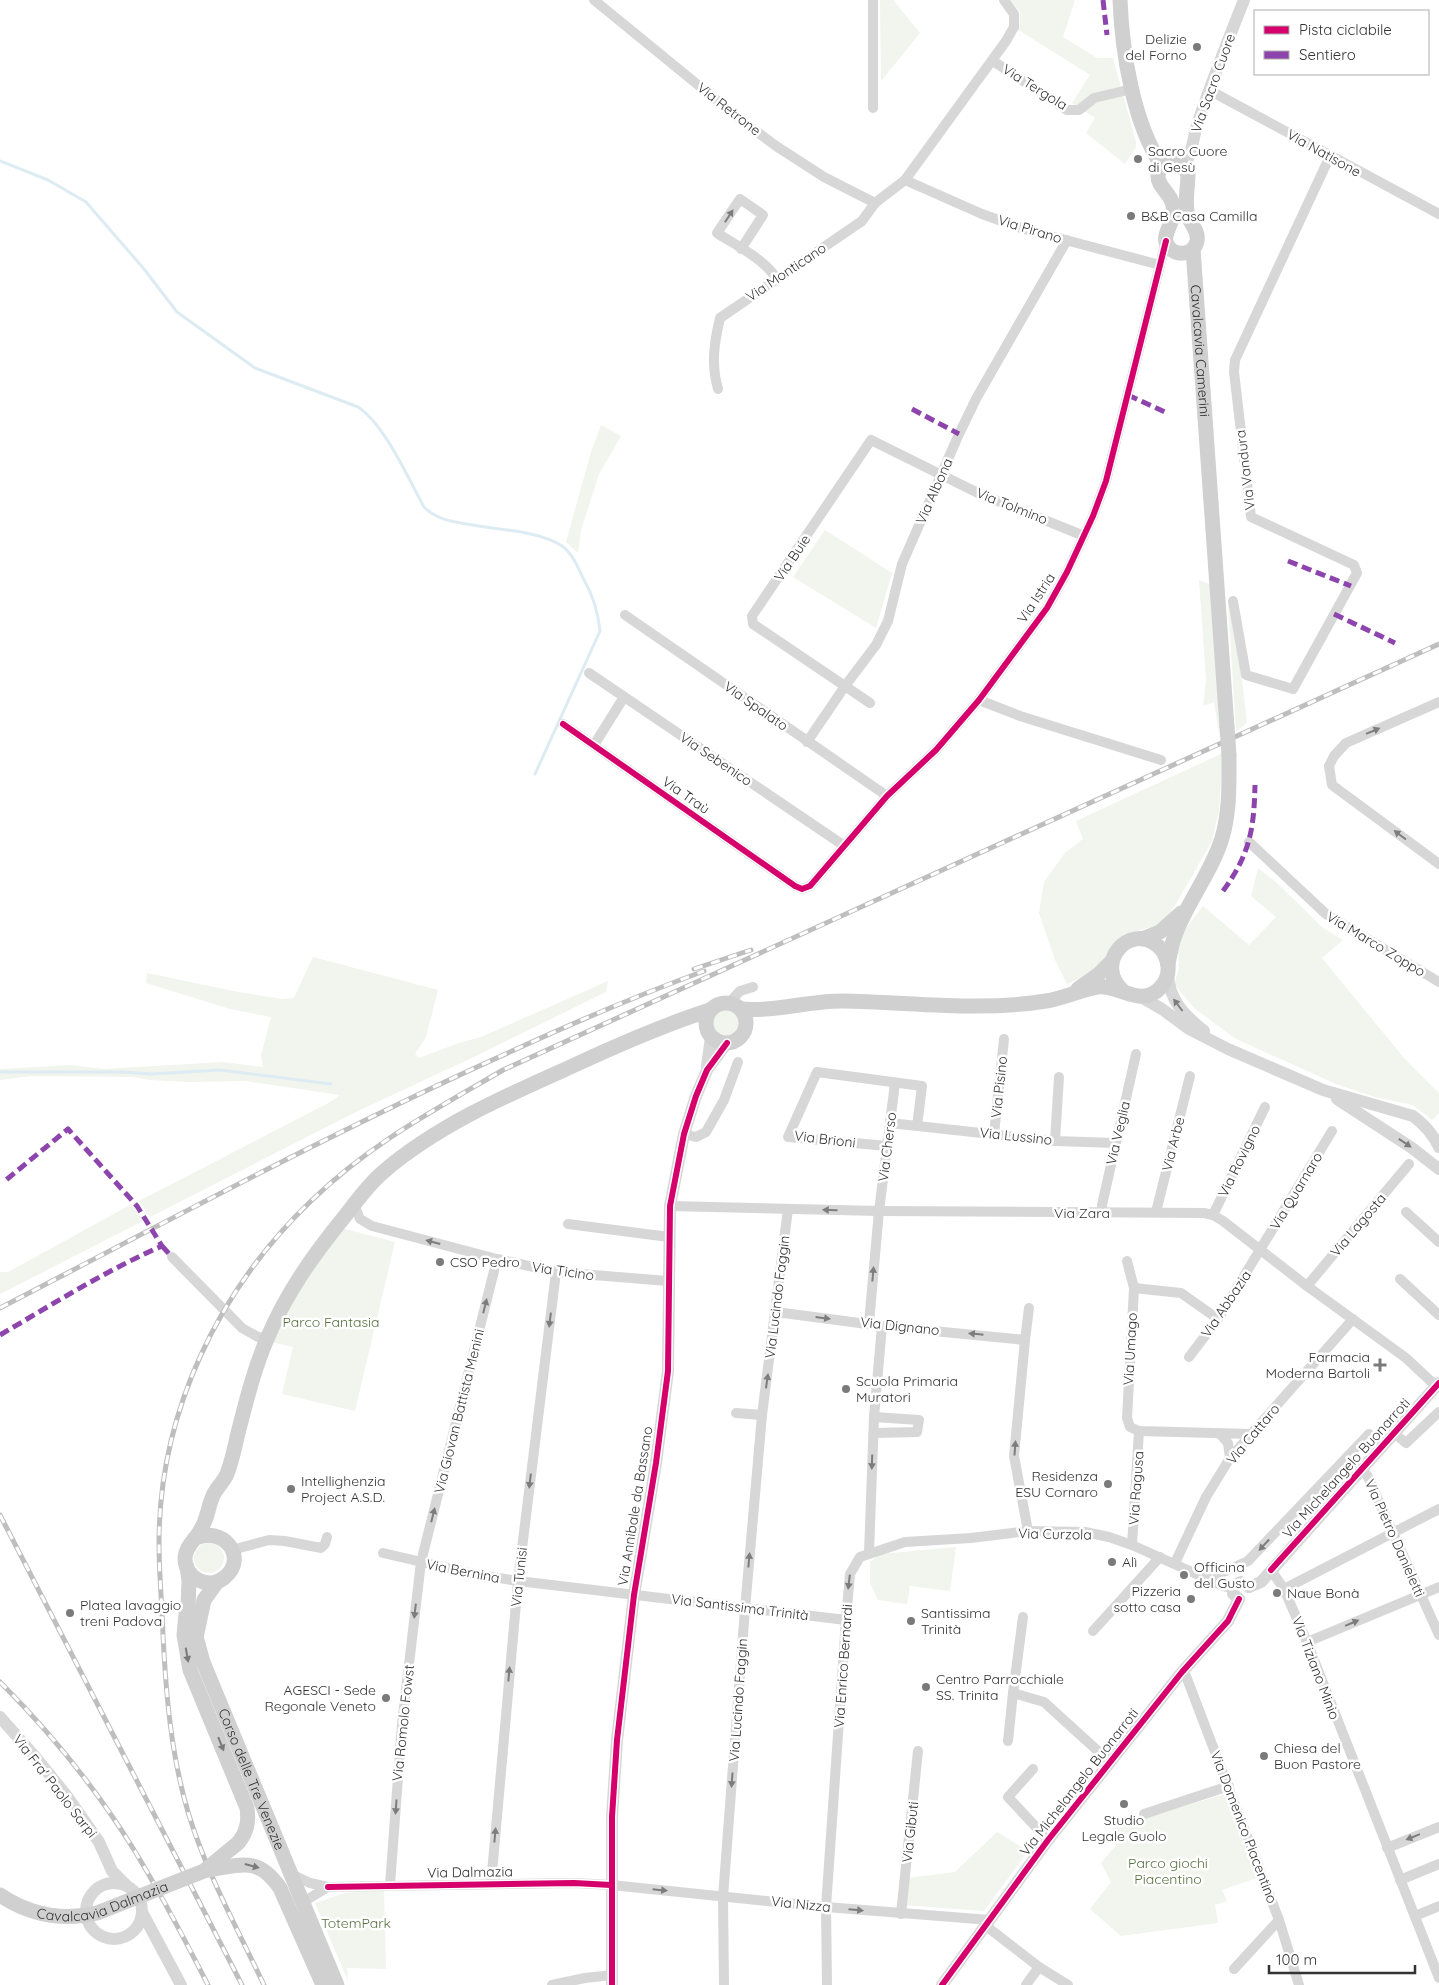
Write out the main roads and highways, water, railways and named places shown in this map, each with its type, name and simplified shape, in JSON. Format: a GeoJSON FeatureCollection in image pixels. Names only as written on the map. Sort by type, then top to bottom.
{"type":"FeatureCollection","features":[{"type":"Feature","properties":{"kind":"main road"},"geometry":{"type":"LineString","coordinates":[[1120,0],[1122,40],[1132,89],[1151,145],[1162,166]]}},
{"type":"Feature","properties":{"kind":"main road"},"geometry":{"type":"LineString","coordinates":[[1175,162],[1183,166],[1188,174],[1186,203],[1191,224],[1197,236],[1193,248],[1187,252],[1174,251],[1168,247],[1166,241],[1166,232],[1171,225],[1174,215],[1172,202],[1158,179],[1162,166],[1175,162]]}},
{"type":"Feature","properties":{"kind":"main road"},"geometry":{"type":"LineString","coordinates":[[1166,190],[1177,191],[1186,184]]}},
{"type":"Feature","properties":{"kind":"main road"},"geometry":{"type":"LineString","coordinates":[[1171,225],[1181,221],[1191,224]]}},
{"type":"Feature","properties":{"kind":"main road","name":"Cavalcavia Camerini"},"geometry":{"type":"LineString","coordinates":[[1190,902],[1209,872],[1222,837],[1228,796],[1229,755],[1193,248]]}},
{"type":"Feature","properties":{"kind":"main road"},"geometry":{"type":"LineString","coordinates":[[1124,992],[1113,979],[1112,961],[1115,953],[1126,942],[1142,939],[1160,932],[1190,902]]}},
{"type":"Feature","properties":{"kind":"main road"},"geometry":{"type":"LineString","coordinates":[[710,1010],[719,1004],[775,1008],[842,1001],[991,1006],[1049,1000],[1073,992],[1099,987],[1108,987],[1132,996],[1141,997],[1158,990],[1164,983],[1174,938],[1190,902]]}},
{"type":"Feature","properties":{"kind":"main road"},"geometry":{"type":"LineString","coordinates":[[1142,939],[1152,942],[1159,947],[1165,955],[1168,969]]}},
{"type":"Feature","properties":{"kind":"main road"},"geometry":{"type":"LineString","coordinates":[[1073,992],[1098,975],[1112,961]]}},
{"type":"Feature","properties":{"kind":"main road"},"geometry":{"type":"LineString","coordinates":[[735,1006],[744,1014],[745,1027]]}},
{"type":"Feature","properties":{"kind":"main road","name":"Via Annibale da Bassano"},"geometry":{"type":"LineString","coordinates":[[710,1010],[707,1016],[709,1033],[716,1040],[727,1043],[739,1038],[745,1027],[775,1008]]}},
{"type":"Feature","properties":{"kind":"main road","name":"Corso delle Tre Venezie"},"geometry":{"type":"LineString","coordinates":[[337,1985],[203,1662],[188,1608],[189,1581],[186,1552],[203,1526],[212,1497],[226,1477],[267,1338],[303,1271],[354,1204],[380,1174],[420,1144],[451,1125],[533,1084],[640,1035],[710,1010]]}},
{"type":"Feature","properties":{"kind":"main road"},"geometry":{"type":"LineString","coordinates":[[673,1024],[696,1025],[709,1033]]}},
{"type":"Feature","properties":{"kind":"main road"},"geometry":{"type":"LineString","coordinates":[[187,1567],[196,1579],[202,1582],[217,1582],[223,1579],[231,1570],[234,1557],[228,1544],[215,1526],[210,1507]]}},
{"type":"Feature","properties":{"kind":"main road"},"geometry":{"type":"LineString","coordinates":[[194,1539],[209,1534],[228,1544]]}},
{"type":"Feature","properties":{"kind":"main road"},"geometry":{"type":"LineString","coordinates":[[196,1637],[204,1600],[217,1582]]}},
{"type":"Feature","properties":{"kind":"main road"},"geometry":{"type":"LineString","coordinates":[[188,1608],[184,1623],[190,1670],[247,1808],[248,1819],[246,1831],[238,1843],[204,1871]]}},
{"type":"Feature","properties":{"kind":"main road"},"geometry":{"type":"LineString","coordinates":[[204,1871],[245,1864],[260,1868],[271,1875],[280,1888],[323,1985]]}},
{"type":"Feature","properties":{"kind":"main road","name":"Cavalcavia Dalmazia"},"geometry":{"type":"LineString","coordinates":[[0,1895],[26,1909],[43,1914],[80,1917],[113,1908],[204,1871]]}},
{"type":"Feature","properties":{"kind":"waterway"},"geometry":{"type":"LineString","coordinates":[[0,161],[48,180],[86,202],[144,269],[177,312],[255,368],[358,407],[368,415],[387,439],[424,507],[429,512],[453,522],[542,537],[553,541],[569,552],[592,597],[600,631],[535,774]]}},
{"type":"Feature","properties":{"kind":"waterway"},"geometry":{"type":"LineString","coordinates":[[0,1072],[122,1072],[151,1074],[220,1070],[331,1084]]}},
{"type":"Feature","properties":{"kind":"railway"},"geometry":{"type":"LineString","coordinates":[[264,1985],[204,1856],[195,1834],[182,1790],[173,1746],[168,1702],[159,1543],[162,1495],[170,1447],[183,1401],[200,1357],[222,1314],[248,1274],[278,1236],[311,1201],[356,1162],[403,1129],[503,1070],[1439,644]]}},
{"type":"Feature","properties":{"kind":"railway"},"geometry":{"type":"LineString","coordinates":[[694,969],[751,950]]}},
{"type":"Feature","properties":{"kind":"railway"},"geometry":{"type":"LineString","coordinates":[[0,1308],[382,1112],[559,1030],[631,999],[704,971]]}},
{"type":"Feature","properties":{"kind":"railway"},"geometry":{"type":"LineString","coordinates":[[0,1515],[242,1985]]}},
{"type":"Feature","properties":{"kind":"railway"},"geometry":{"type":"LineString","coordinates":[[0,1682],[70,1760],[117,1823],[161,1897],[208,1985]]}},
{"type":"Feature","properties":{"kind":"place","name":"Delizie del Forno"},"geometry":{"type":"Point","coordinates":[1197,47]}},
{"type":"Feature","properties":{"kind":"place","name":"Sacro Cuore di Gesù"},"geometry":{"type":"Point","coordinates":[1138,159]}},
{"type":"Feature","properties":{"kind":"place","name":"B&B Casa Camilla"},"geometry":{"type":"Point","coordinates":[1131,216]}},
{"type":"Feature","properties":{"kind":"place","name":"CSO Pedro"},"geometry":{"type":"Point","coordinates":[440,1262]}},
{"type":"Feature","properties":{"kind":"place","name":"Farmacia Moderna Bartoli"},"geometry":{"type":"Point","coordinates":[1380,1365]}},
{"type":"Feature","properties":{"kind":"place","name":"Scuola Primaria Muratori"},"geometry":{"type":"Point","coordinates":[846,1389]}},
{"type":"Feature","properties":{"kind":"place","name":"Residenza ESU Cornaro"},"geometry":{"type":"Point","coordinates":[1108,1484]}},
{"type":"Feature","properties":{"kind":"place","name":"Intellighenzia Project A.S.D."},"geometry":{"type":"Point","coordinates":[291,1489]}},
{"type":"Feature","properties":{"kind":"place","name":"Alì"},"geometry":{"type":"Point","coordinates":[1112,1562]}},
{"type":"Feature","properties":{"kind":"place","name":"Officina del Gusto"},"geometry":{"type":"Point","coordinates":[1184,1575]}},
{"type":"Feature","properties":{"kind":"place","name":"Naue Bonà"},"geometry":{"type":"Point","coordinates":[1277,1593]}},
{"type":"Feature","properties":{"kind":"place","name":"Pizzeria sotto casa"},"geometry":{"type":"Point","coordinates":[1191,1599]}},
{"type":"Feature","properties":{"kind":"place","name":"Platea lavaggio treni Padova"},"geometry":{"type":"Point","coordinates":[70,1613]}},
{"type":"Feature","properties":{"kind":"place","name":"Santissima Trinità"},"geometry":{"type":"Point","coordinates":[911,1621]}},
{"type":"Feature","properties":{"kind":"place","name":"Centro Parrocchiale SS. Trinita"},"geometry":{"type":"Point","coordinates":[926,1687]}},
{"type":"Feature","properties":{"kind":"place","name":"AGESCI - Sede Regonale Veneto"},"geometry":{"type":"Point","coordinates":[386,1698]}},
{"type":"Feature","properties":{"kind":"place","name":"Chiesa del Buon Pastore"},"geometry":{"type":"Point","coordinates":[1264,1756]}},
{"type":"Feature","properties":{"kind":"place","name":"Studio Legale Guolo"},"geometry":{"type":"Point","coordinates":[1124,1804]}},
{"type":"Feature","properties":{"kind":"park label","name":"Parco Fantasia"},"geometry":{"type":"Point","coordinates":[331,1322]}},
{"type":"Feature","properties":{"kind":"park label","name":"Parco giochi Piacentino"},"geometry":{"type":"Point","coordinates":[1168,1872]}},
{"type":"Feature","properties":{"kind":"park label","name":"TotemPark"},"geometry":{"type":"Point","coordinates":[356,1923]}}]}
